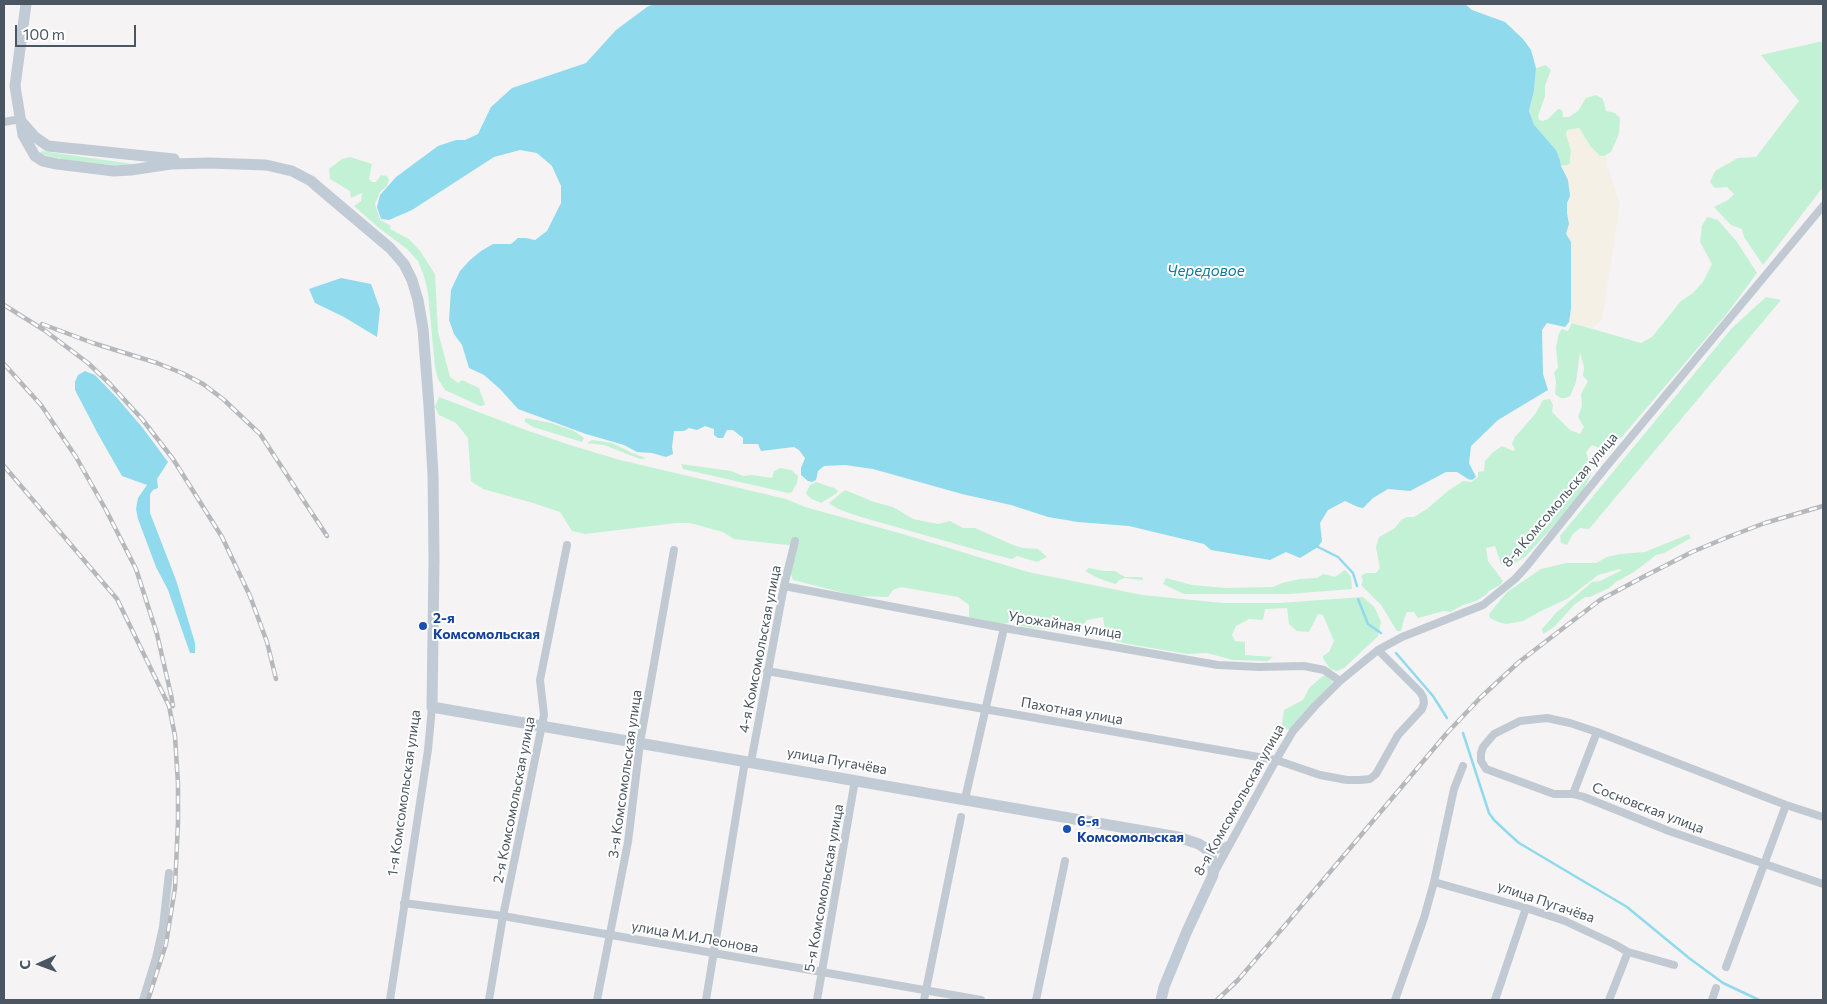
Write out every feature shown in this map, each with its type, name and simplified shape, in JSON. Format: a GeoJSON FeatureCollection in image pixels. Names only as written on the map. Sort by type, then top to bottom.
{"type":"FeatureCollection","features":[{"type":"Feature","properties":{"kind":"main road"},"geometry":{"type":"LineString","coordinates":[[26,4],[15,86],[23,135],[35,156],[43,160],[80,168],[114,171],[171,164],[210,163]]}},
{"type":"Feature","properties":{"kind":"main road"},"geometry":{"type":"LineString","coordinates":[[20,119],[35,137],[48,146],[210,163]]}},
{"type":"Feature","properties":{"kind":"main road","name":"1-я Комсомольская улица"},"geometry":{"type":"LineString","coordinates":[[210,163],[266,165],[292,171],[311,181],[390,248],[404,264],[412,280],[418,300],[422,330],[433,475],[432,707]]}},
{"type":"Feature","properties":{"kind":"main road","name":"улица Пугачёва"},"geometry":{"type":"LineString","coordinates":[[432,707],[1178,837],[1199,844],[1209,851]]}},
{"type":"Feature","properties":{"kind":"main road"},"geometry":{"type":"LineString","coordinates":[[1209,851],[1213,863],[1213,875]]}},
{"type":"Feature","properties":{"kind":"main road","name":"8-я Комсомольская улица"},"geometry":{"type":"LineString","coordinates":[[1161,1000],[1164,987],[1187,931],[1213,875]]}},
{"type":"Feature","properties":{"kind":"street"},"geometry":{"type":"LineString","coordinates":[[4,122],[20,119]]}},
{"type":"Feature","properties":{"kind":"street","name":"8-я Комсомольская улица"},"geometry":{"type":"LineString","coordinates":[[1213,875],[1293,731],[1315,706],[1340,681],[1378,650],[1402,637],[1483,605],[1514,579],[1526,567],[1606,467],[1823,206]]}},
{"type":"Feature","properties":{"kind":"street","name":"4-я Комсомольская улица"},"geometry":{"type":"LineString","coordinates":[[706,1000],[748,761],[795,541]]}},
{"type":"Feature","properties":{"kind":"street","name":"2-я Комсомольская улица"},"geometry":{"type":"LineString","coordinates":[[489,1000],[503,916],[542,726],[544,706],[540,694],[540,680],[567,546]]}},
{"type":"Feature","properties":{"kind":"street","name":"3-я Комсомольская улица"},"geometry":{"type":"LineString","coordinates":[[597,1000],[628,842],[640,743],[674,550]]}},
{"type":"Feature","properties":{"kind":"street","name":"Урожайная улица"},"geometry":{"type":"LineString","coordinates":[[784,586],[1004,628],[1218,665],[1259,667],[1304,666],[1324,670],[1340,681]]}},
{"type":"Feature","properties":{"kind":"street"},"geometry":{"type":"LineString","coordinates":[[965,799],[1004,628]]}},
{"type":"Feature","properties":{"kind":"street","name":"Пахотная улица"},"geometry":{"type":"LineString","coordinates":[[767,670],[1276,760],[1320,775],[1347,780],[1370,779],[1388,754],[1398,735],[1422,709],[1424,703],[1420,692],[1378,650]]}},
{"type":"Feature","properties":{"kind":"street","name":"1-я Комсомольская улица"},"geometry":{"type":"LineString","coordinates":[[390,1000],[428,750],[432,707]]}},
{"type":"Feature","properties":{"kind":"street","name":"Сосновская улица"},"geometry":{"type":"LineString","coordinates":[[1597,732],[1547,718],[1520,721],[1494,734],[1480,753],[1481,761],[1486,769],[1554,794],[1573,794],[1584,797],[1670,831],[1823,884]]}},
{"type":"Feature","properties":{"kind":"street"},"geometry":{"type":"LineString","coordinates":[[1573,794],[1597,732],[1786,805],[1823,817]]}},
{"type":"Feature","properties":{"kind":"street"},"geometry":{"type":"LineString","coordinates":[[1395,1000],[1424,918],[1434,882],[1454,789],[1463,766]]}},
{"type":"Feature","properties":{"kind":"street","name":"5-я Комсомольская улица"},"geometry":{"type":"LineString","coordinates":[[817,1000],[856,780]]}},
{"type":"Feature","properties":{"kind":"street"},"geometry":{"type":"LineString","coordinates":[[1726,966],[1786,805]]}},
{"type":"Feature","properties":{"kind":"street"},"geometry":{"type":"LineString","coordinates":[[924,1000],[961,817]]}},
{"type":"Feature","properties":{"kind":"street"},"geometry":{"type":"LineString","coordinates":[[1209,851],[1220,849],[1230,844]]}},
{"type":"Feature","properties":{"kind":"street"},"geometry":{"type":"LineString","coordinates":[[1036,1000],[1064,861]]}},
{"type":"Feature","properties":{"kind":"street"},"geometry":{"type":"LineString","coordinates":[[142,1000],[156,958],[163,927],[169,873]]}},
{"type":"Feature","properties":{"kind":"street","name":"улица Пугачёва"},"geometry":{"type":"LineString","coordinates":[[1434,882],[1565,921],[1628,952],[1674,965]]}},
{"type":"Feature","properties":{"kind":"street","name":"улица М.И.Леонова"},"geometry":{"type":"LineString","coordinates":[[404,903],[503,916],[981,1000]]}},
{"type":"Feature","properties":{"kind":"street"},"geometry":{"type":"LineString","coordinates":[[1495,1000],[1526,908]]}},
{"type":"Feature","properties":{"kind":"street"},"geometry":{"type":"LineString","coordinates":[[1609,1000],[1628,952]]}},
{"type":"Feature","properties":{"kind":"street"},"geometry":{"type":"LineString","coordinates":[[1712,1000],[1716,988]]}},
{"type":"Feature","properties":{"kind":"green space"},"geometry":{"type":"Polygon","coordinates":[[[1823,41],[1823,187],[1763,265],[1744,237],[1742,229],[1731,225],[1714,207],[1728,200],[1734,194],[1727,187],[1715,188],[1710,182],[1715,171],[1738,158],[1756,157],[1799,101],[1761,55],[1823,41]]]}},
{"type":"Feature","properties":{"kind":"green space"},"geometry":{"type":"Polygon","coordinates":[[[1546,65],[1551,70],[1545,86],[1545,96],[1538,116],[1539,120],[1548,119],[1558,109],[1562,110],[1563,117],[1569,117],[1578,111],[1586,98],[1596,95],[1603,99],[1606,111],[1615,113],[1620,118],[1619,134],[1611,152],[1600,156],[1590,146],[1579,128],[1566,134],[1571,150],[1570,163],[1561,166],[1556,150],[1533,125],[1529,111],[1534,91],[1536,68],[1546,65]]]}},
{"type":"Feature","properties":{"kind":"green space"},"geometry":{"type":"Polygon","coordinates":[[[42,151],[133,164],[133,167],[66,160],[41,154],[42,151]]]}},
{"type":"Feature","properties":{"kind":"green space"},"geometry":{"type":"Polygon","coordinates":[[[350,157],[372,164],[369,179],[372,182],[376,182],[381,175],[387,176],[389,180],[387,186],[380,192],[375,204],[380,220],[391,226],[390,229],[409,239],[420,251],[435,274],[438,332],[450,377],[458,383],[462,380],[479,388],[485,405],[480,406],[445,390],[438,379],[435,367],[428,293],[418,261],[407,249],[354,206],[361,201],[362,193],[351,198],[350,191],[330,179],[329,169],[342,159],[350,157]]]}},
{"type":"Feature","properties":{"kind":"green space"},"geometry":{"type":"Polygon","coordinates":[[[1707,217],[1718,220],[1737,242],[1757,273],[1725,316],[1609,452],[1592,445],[1586,452],[1592,472],[1584,489],[1575,503],[1524,558],[1509,566],[1501,564],[1495,546],[1486,548],[1488,561],[1503,581],[1500,585],[1476,601],[1450,612],[1444,611],[1418,618],[1414,612],[1407,612],[1401,631],[1397,631],[1381,605],[1361,585],[1363,580],[1361,576],[1366,573],[1376,573],[1380,568],[1376,547],[1379,537],[1395,528],[1401,520],[1407,517],[1414,517],[1427,509],[1463,481],[1471,482],[1478,477],[1478,472],[1484,471],[1485,461],[1502,446],[1513,451],[1515,449],[1512,444],[1515,437],[1536,413],[1543,400],[1550,399],[1553,405],[1552,412],[1570,430],[1580,434],[1584,427],[1578,417],[1582,406],[1581,394],[1588,381],[1583,376],[1584,367],[1580,352],[1576,382],[1570,396],[1560,398],[1555,394],[1556,382],[1554,372],[1558,368],[1556,347],[1559,333],[1562,329],[1568,331],[1572,323],[1641,343],[1652,337],[1681,301],[1693,293],[1703,282],[1712,264],[1700,242],[1702,226],[1707,217]]]}},
{"type":"Feature","properties":{"kind":"green space"},"geometry":{"type":"Polygon","coordinates":[[[1766,297],[1781,300],[1589,529],[1580,528],[1573,534],[1567,545],[1561,543],[1560,536],[1732,328],[1766,297]]]}},
{"type":"Feature","properties":{"kind":"green space"},"geometry":{"type":"Polygon","coordinates":[[[439,397],[523,429],[620,460],[786,499],[805,507],[1028,572],[1142,595],[1223,603],[1279,603],[1363,597],[1375,608],[1381,622],[1378,636],[1344,668],[1337,671],[1330,669],[1323,658],[1329,652],[1334,641],[1323,615],[1318,614],[1309,632],[1297,631],[1289,624],[1287,608],[1265,609],[1263,620],[1249,619],[1236,626],[1232,635],[1235,641],[1245,642],[1245,655],[1273,657],[1268,661],[1233,660],[1207,653],[1187,654],[1113,640],[1105,631],[1103,617],[1087,620],[1081,627],[1072,631],[1030,628],[1021,626],[1019,621],[1002,624],[969,617],[969,605],[958,597],[901,587],[893,590],[888,597],[856,596],[793,580],[791,574],[796,546],[734,539],[723,532],[690,523],[585,534],[572,531],[560,512],[483,489],[471,481],[468,438],[456,423],[439,415],[435,407],[439,397]]]}},
{"type":"Feature","properties":{"kind":"green space"},"geometry":{"type":"Polygon","coordinates":[[[526,418],[551,423],[574,431],[584,438],[582,442],[533,427],[524,421],[526,418]]]}},
{"type":"Feature","properties":{"kind":"green space"},"geometry":{"type":"Polygon","coordinates":[[[592,440],[612,443],[646,458],[640,459],[604,445],[587,443],[592,440]]]}},
{"type":"Feature","properties":{"kind":"green space"},"geometry":{"type":"Polygon","coordinates":[[[681,464],[731,471],[743,476],[752,475],[772,478],[774,471],[780,468],[791,470],[798,476],[797,483],[792,492],[788,493],[683,469],[681,464]]]}},
{"type":"Feature","properties":{"kind":"green space"},"geometry":{"type":"Polygon","coordinates":[[[816,482],[838,491],[821,503],[812,499],[806,493],[810,485],[816,482]]]}},
{"type":"Feature","properties":{"kind":"green space"},"geometry":{"type":"Polygon","coordinates":[[[845,490],[874,502],[893,507],[913,519],[938,524],[950,521],[963,528],[975,528],[1013,545],[1038,549],[1047,557],[1037,562],[1017,556],[1012,559],[861,517],[838,509],[829,503],[845,490]]]}},
{"type":"Feature","properties":{"kind":"green space"},"geometry":{"type":"Polygon","coordinates":[[[1689,534],[1691,538],[1664,553],[1656,555],[1609,588],[1590,597],[1585,597],[1574,605],[1554,627],[1543,634],[1542,629],[1556,613],[1592,582],[1600,581],[1622,570],[1619,569],[1598,575],[1567,599],[1523,621],[1506,624],[1490,618],[1489,614],[1507,592],[1541,569],[1566,563],[1596,563],[1607,557],[1620,554],[1645,552],[1689,534]]]}},
{"type":"Feature","properties":{"kind":"green space"},"geometry":{"type":"Polygon","coordinates":[[[1089,568],[1115,571],[1125,577],[1142,577],[1143,580],[1125,578],[1119,580],[1116,584],[1085,571],[1089,568]]]}},
{"type":"Feature","properties":{"kind":"green space"},"geometry":{"type":"Polygon","coordinates":[[[1345,570],[1351,577],[1352,589],[1288,594],[1184,594],[1163,584],[1166,578],[1192,585],[1226,588],[1273,587],[1300,579],[1317,578],[1323,574],[1335,577],[1345,570]]]}},
{"type":"Feature","properties":{"kind":"green space"},"geometry":{"type":"Polygon","coordinates":[[[1324,675],[1330,676],[1333,680],[1332,683],[1299,718],[1291,731],[1284,728],[1282,725],[1284,710],[1303,700],[1309,688],[1324,675]]]}},
{"type":"Feature","properties":{"kind":"sand"},"geometry":{"type":"Polygon","coordinates":[[[1579,128],[1590,146],[1600,156],[1607,158],[1607,164],[1620,205],[1602,320],[1592,328],[1569,322],[1571,309],[1571,242],[1566,234],[1569,224],[1567,203],[1569,199],[1561,166],[1570,163],[1571,150],[1566,134],[1567,130],[1579,128]]]}},
{"type":"Feature","properties":{"kind":"water","name":"Чередовое"},"geometry":{"type":"Polygon","coordinates":[[[654,4],[1465,4],[1472,10],[1505,22],[1523,39],[1531,50],[1536,68],[1534,91],[1529,111],[1534,125],[1556,150],[1568,180],[1570,196],[1567,203],[1567,213],[1569,224],[1566,234],[1571,242],[1571,309],[1569,322],[1565,327],[1547,323],[1542,330],[1543,374],[1548,390],[1498,420],[1471,446],[1469,463],[1476,477],[1472,480],[1457,472],[1446,472],[1410,491],[1388,489],[1373,498],[1363,508],[1345,501],[1328,510],[1320,523],[1322,541],[1318,547],[1300,558],[1286,552],[1270,560],[1211,550],[1204,544],[1129,526],[1078,522],[1048,517],[1011,505],[962,494],[873,469],[845,465],[824,466],[818,471],[816,480],[812,482],[801,475],[801,468],[805,458],[799,450],[794,447],[761,451],[758,444],[743,444],[743,438],[733,430],[727,430],[723,438],[718,438],[714,435],[714,429],[705,426],[697,430],[689,428],[684,431],[674,431],[673,454],[666,457],[652,453],[637,452],[624,445],[586,434],[518,409],[484,375],[469,368],[462,345],[454,334],[449,320],[451,290],[460,271],[481,251],[493,244],[511,244],[518,238],[535,240],[547,231],[561,203],[561,186],[552,166],[537,153],[520,150],[494,157],[412,210],[389,220],[381,219],[377,207],[380,195],[396,177],[438,146],[456,140],[465,140],[478,134],[491,107],[512,88],[586,63],[616,30],[654,4]]]}},
{"type":"Feature","properties":{"kind":"water"},"geometry":{"type":"Polygon","coordinates":[[[341,278],[371,284],[380,309],[377,337],[344,317],[315,303],[309,289],[341,278]]]}},
{"type":"Feature","properties":{"kind":"water"},"geometry":{"type":"Polygon","coordinates":[[[85,371],[95,375],[118,399],[168,462],[157,479],[158,488],[150,494],[150,513],[176,580],[195,643],[195,653],[190,653],[168,590],[156,567],[138,519],[136,509],[138,498],[147,485],[122,476],[98,434],[75,390],[75,382],[78,375],[85,371]]]}},
{"type":"Feature","properties":{"kind":"waterway"},"geometry":{"type":"LineString","coordinates":[[1318,547],[1338,557],[1353,573],[1357,586]]}},
{"type":"Feature","properties":{"kind":"waterway"},"geometry":{"type":"LineString","coordinates":[[1358,599],[1368,624],[1381,633]]}},
{"type":"Feature","properties":{"kind":"waterway"},"geometry":{"type":"LineString","coordinates":[[1396,653],[1433,696],[1447,718]]}},
{"type":"Feature","properties":{"kind":"waterway"},"geometry":{"type":"LineString","coordinates":[[1463,733],[1489,813],[1509,834],[1519,843],[1627,907],[1689,958],[1723,983],[1759,1000]]}},
{"type":"Feature","properties":{"kind":"railway"},"geometry":{"type":"LineString","coordinates":[[4,305],[44,330],[88,363],[142,419],[173,459],[222,537],[250,596],[267,642],[276,679]]}},
{"type":"Feature","properties":{"kind":"railway"},"geometry":{"type":"LineString","coordinates":[[42,324],[93,343],[157,363],[203,384],[223,399],[260,434],[327,536]]}},
{"type":"Feature","properties":{"kind":"railway"},"geometry":{"type":"LineString","coordinates":[[4,364],[41,405],[76,457],[136,569],[157,634],[173,706]]}},
{"type":"Feature","properties":{"kind":"railway"},"geometry":{"type":"LineString","coordinates":[[4,466],[117,599],[169,706],[175,736],[178,784],[175,888],[166,944],[148,1000]]}},
{"type":"Feature","properties":{"kind":"railway"},"geometry":{"type":"LineString","coordinates":[[1217,1000],[1238,980],[1447,733],[1481,697],[1519,662],[1600,600],[1645,576],[1692,552],[1728,537],[1765,523],[1823,506]]}},
{"type":"Feature","properties":{"kind":"place","name":"2-я Комсомольская"},"geometry":{"type":"Point","coordinates":[423,626]}},
{"type":"Feature","properties":{"kind":"place","name":"6-я Комсомольская"},"geometry":{"type":"Point","coordinates":[1067,829]}}]}
